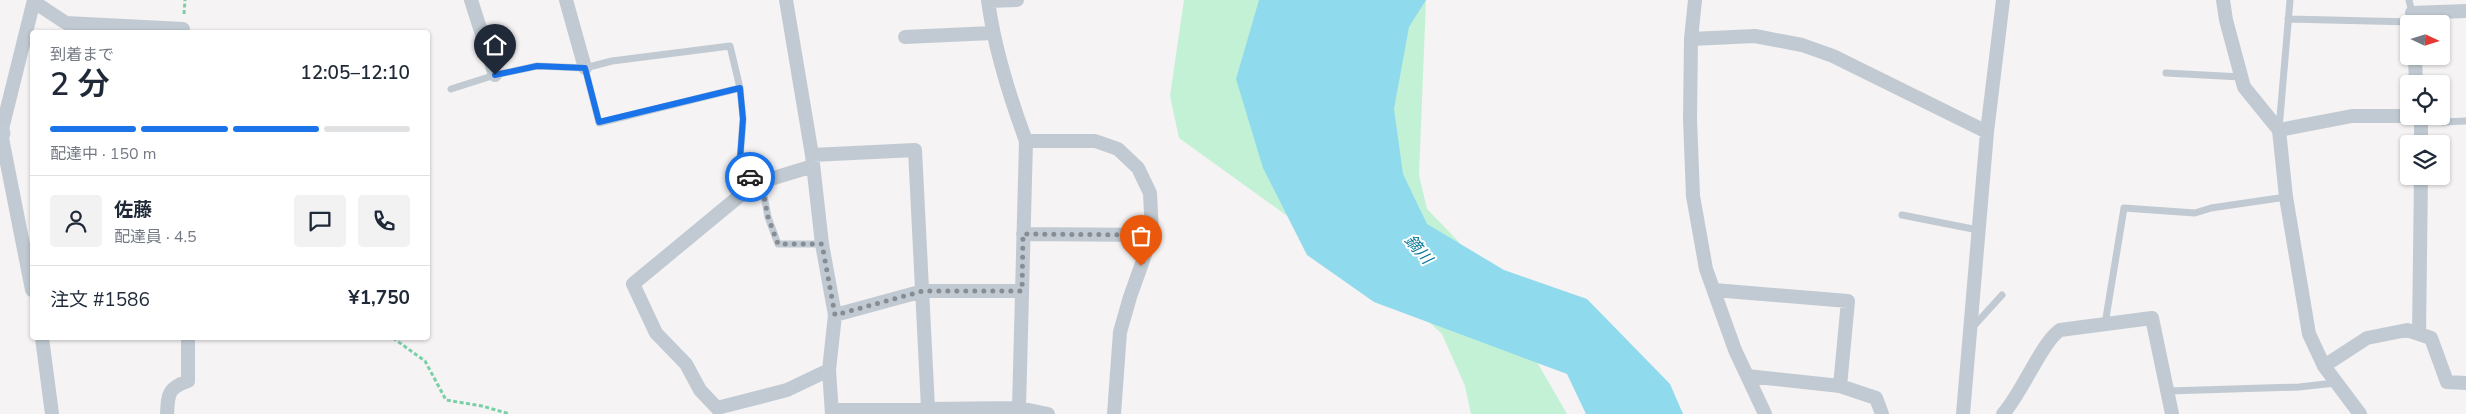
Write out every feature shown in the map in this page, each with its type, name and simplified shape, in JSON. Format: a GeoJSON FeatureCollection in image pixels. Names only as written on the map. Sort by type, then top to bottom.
{"type":"FeatureCollection","features":[{"type":"Feature","properties":{"kind":"street"},"geometry":{"type":"LineString","coordinates":[[471,0],[495,75]]}},
{"type":"Feature","properties":{"kind":"street"},"geometry":{"type":"LineString","coordinates":[[566,0],[585,68]]}},
{"type":"Feature","properties":{"kind":"street"},"geometry":{"type":"LineString","coordinates":[[786,0],[812,160],[822,244],[835,315],[829,370],[832,412],[928,408],[1019,408],[1048,414]]}},
{"type":"Feature","properties":{"kind":"street"},"geometry":{"type":"LineString","coordinates":[[1017,0],[988,1],[992,32],[1014,110],[1026,141],[1019,408]]}},
{"type":"Feature","properties":{"kind":"street"},"geometry":{"type":"LineString","coordinates":[[1695,0],[1691,39],[1690,119],[1693,196],[1706,269],[1735,350],[1765,414]]}},
{"type":"Feature","properties":{"kind":"street"},"geometry":{"type":"LineString","coordinates":[[1963,414],[1987,132],[2003,0]]}},
{"type":"Feature","properties":{"kind":"street"},"geometry":{"type":"LineString","coordinates":[[2223,0],[2226,20],[2244,87],[2279,130],[2286,197],[2309,334],[2324,366],[2360,414]]}},
{"type":"Feature","properties":{"kind":"street"},"geometry":{"type":"LineString","coordinates":[[30,270],[0,133],[34,1],[66,23],[183,29]]}},
{"type":"Feature","properties":{"kind":"street"},"geometry":{"type":"LineString","coordinates":[[2412,15],[2466,10]]}},
{"type":"Feature","properties":{"kind":"street"},"geometry":{"type":"LineString","coordinates":[[905,38],[992,32]]}},
{"type":"Feature","properties":{"kind":"street"},"geometry":{"type":"LineString","coordinates":[[1691,39],[1755,36],[1802,45],[1834,56],[1987,132]]}},
{"type":"Feature","properties":{"kind":"street"},"geometry":{"type":"LineString","coordinates":[[2279,130],[2352,116],[2400,117]]}},
{"type":"Feature","properties":{"kind":"street"},"geometry":{"type":"LineString","coordinates":[[1026,141],[1095,141],[1118,149],[1138,168],[1150,193],[1152,235],[1120,332],[1114,414]]}},
{"type":"Feature","properties":{"kind":"street"},"geometry":{"type":"LineString","coordinates":[[829,370],[787,390],[717,408],[700,390],[686,364],[656,332],[633,284],[754,184],[812,160],[915,150],[928,408]]}},
{"type":"Feature","properties":{"kind":"street"},"geometry":{"type":"LineString","coordinates":[[2419,334],[2420,185]]}},
{"type":"Feature","properties":{"kind":"street"},"geometry":{"type":"LineString","coordinates":[[1023,234],[1152,235]]}},
{"type":"Feature","properties":{"kind":"street"},"geometry":{"type":"LineString","coordinates":[[1714,290],[1848,301],[1840,386]]}},
{"type":"Feature","properties":{"kind":"street"},"geometry":{"type":"LineString","coordinates":[[835,315],[923,291],[1022,291]]}},
{"type":"Feature","properties":{"kind":"street"},"geometry":{"type":"LineString","coordinates":[[2003,414],[2027,381],[2053,335],[2060,330],[2152,318],[2172,414]]}},
{"type":"Feature","properties":{"kind":"street"},"geometry":{"type":"LineString","coordinates":[[2324,366],[2367,338],[2407,330],[2431,338],[2447,382],[2466,383]]}},
{"type":"Feature","properties":{"kind":"street"},"geometry":{"type":"LineString","coordinates":[[42,340],[52,414]]}},
{"type":"Feature","properties":{"kind":"street"},"geometry":{"type":"LineString","coordinates":[[167,414],[168,396],[176,385],[188,381],[188,340]]}},
{"type":"Feature","properties":{"kind":"street"},"geometry":{"type":"LineString","coordinates":[[1747,376],[1840,386],[1876,398],[1882,414]]}},
{"type":"Feature","properties":{"kind":"lane"},"geometry":{"type":"LineString","coordinates":[[2279,130],[2290,0]]}},
{"type":"Feature","properties":{"kind":"lane"},"geometry":{"type":"LineString","coordinates":[[2288,19],[2400,15]]}},
{"type":"Feature","properties":{"kind":"lane"},"geometry":{"type":"LineString","coordinates":[[451,89],[495,75],[537,66],[585,68],[612,61],[730,46],[740,88],[743,119],[740,159],[754,184],[764,196],[768,217],[778,244],[822,244]]}},
{"type":"Feature","properties":{"kind":"lane"},"geometry":{"type":"LineString","coordinates":[[585,68],[599,122],[740,88]]}},
{"type":"Feature","properties":{"kind":"lane"},"geometry":{"type":"LineString","coordinates":[[2166,73],[2241,77]]}},
{"type":"Feature","properties":{"kind":"lane"},"geometry":{"type":"LineString","coordinates":[[2450,122],[2466,121]]}},
{"type":"Feature","properties":{"kind":"lane"},"geometry":{"type":"LineString","coordinates":[[2105,325],[2124,208],[2195,213],[2211,208],[2286,197]]}},
{"type":"Feature","properties":{"kind":"lane"},"geometry":{"type":"LineString","coordinates":[[1902,215],[1978,230]]}},
{"type":"Feature","properties":{"kind":"lane"},"geometry":{"type":"LineString","coordinates":[[1970,330],[2002,295]]}},
{"type":"Feature","properties":{"kind":"lane"},"geometry":{"type":"LineString","coordinates":[[2168,391],[2298,387],[2335,383]]}},
{"type":"Feature","properties":{"kind":"path"},"geometry":{"type":"LineString","coordinates":[[396,340],[425,361],[446,400],[482,406],[510,414]]}},
{"type":"Feature","properties":{"kind":"green space"},"geometry":{"type":"Polygon","coordinates":[[[1184,0],[1426,0],[1419,175],[1427,209],[1458,241],[1537,362],[1567,414],[1471,414],[1465,386],[1442,334],[1397,292],[1329,246],[1179,138],[1170,96],[1184,0]]]}},
{"type":"Feature","properties":{"kind":"water","name":"鏑川"},"geometry":{"type":"Polygon","coordinates":[[[1259,0],[1426,0],[1409,27],[1394,109],[1403,174],[1427,224],[1504,270],[1587,299],[1670,384],[1683,414],[1586,414],[1567,374],[1374,302],[1307,255],[1263,168],[1236,79],[1259,0]]]}},
{"type":"Feature","properties":{"kind":"way so far"},"geometry":{"type":"LineString","coordinates":[[750,177],[764,196],[768,217],[778,244],[822,244],[835,315],[923,291],[1022,291],[1023,234],[1152,235],[1141,266]]}},
{"type":"Feature","properties":{"kind":"route"},"geometry":{"type":"LineString","coordinates":[[495,75],[537,66],[585,68],[599,122],[740,88],[743,119],[740,159],[750,177]]}}]}
